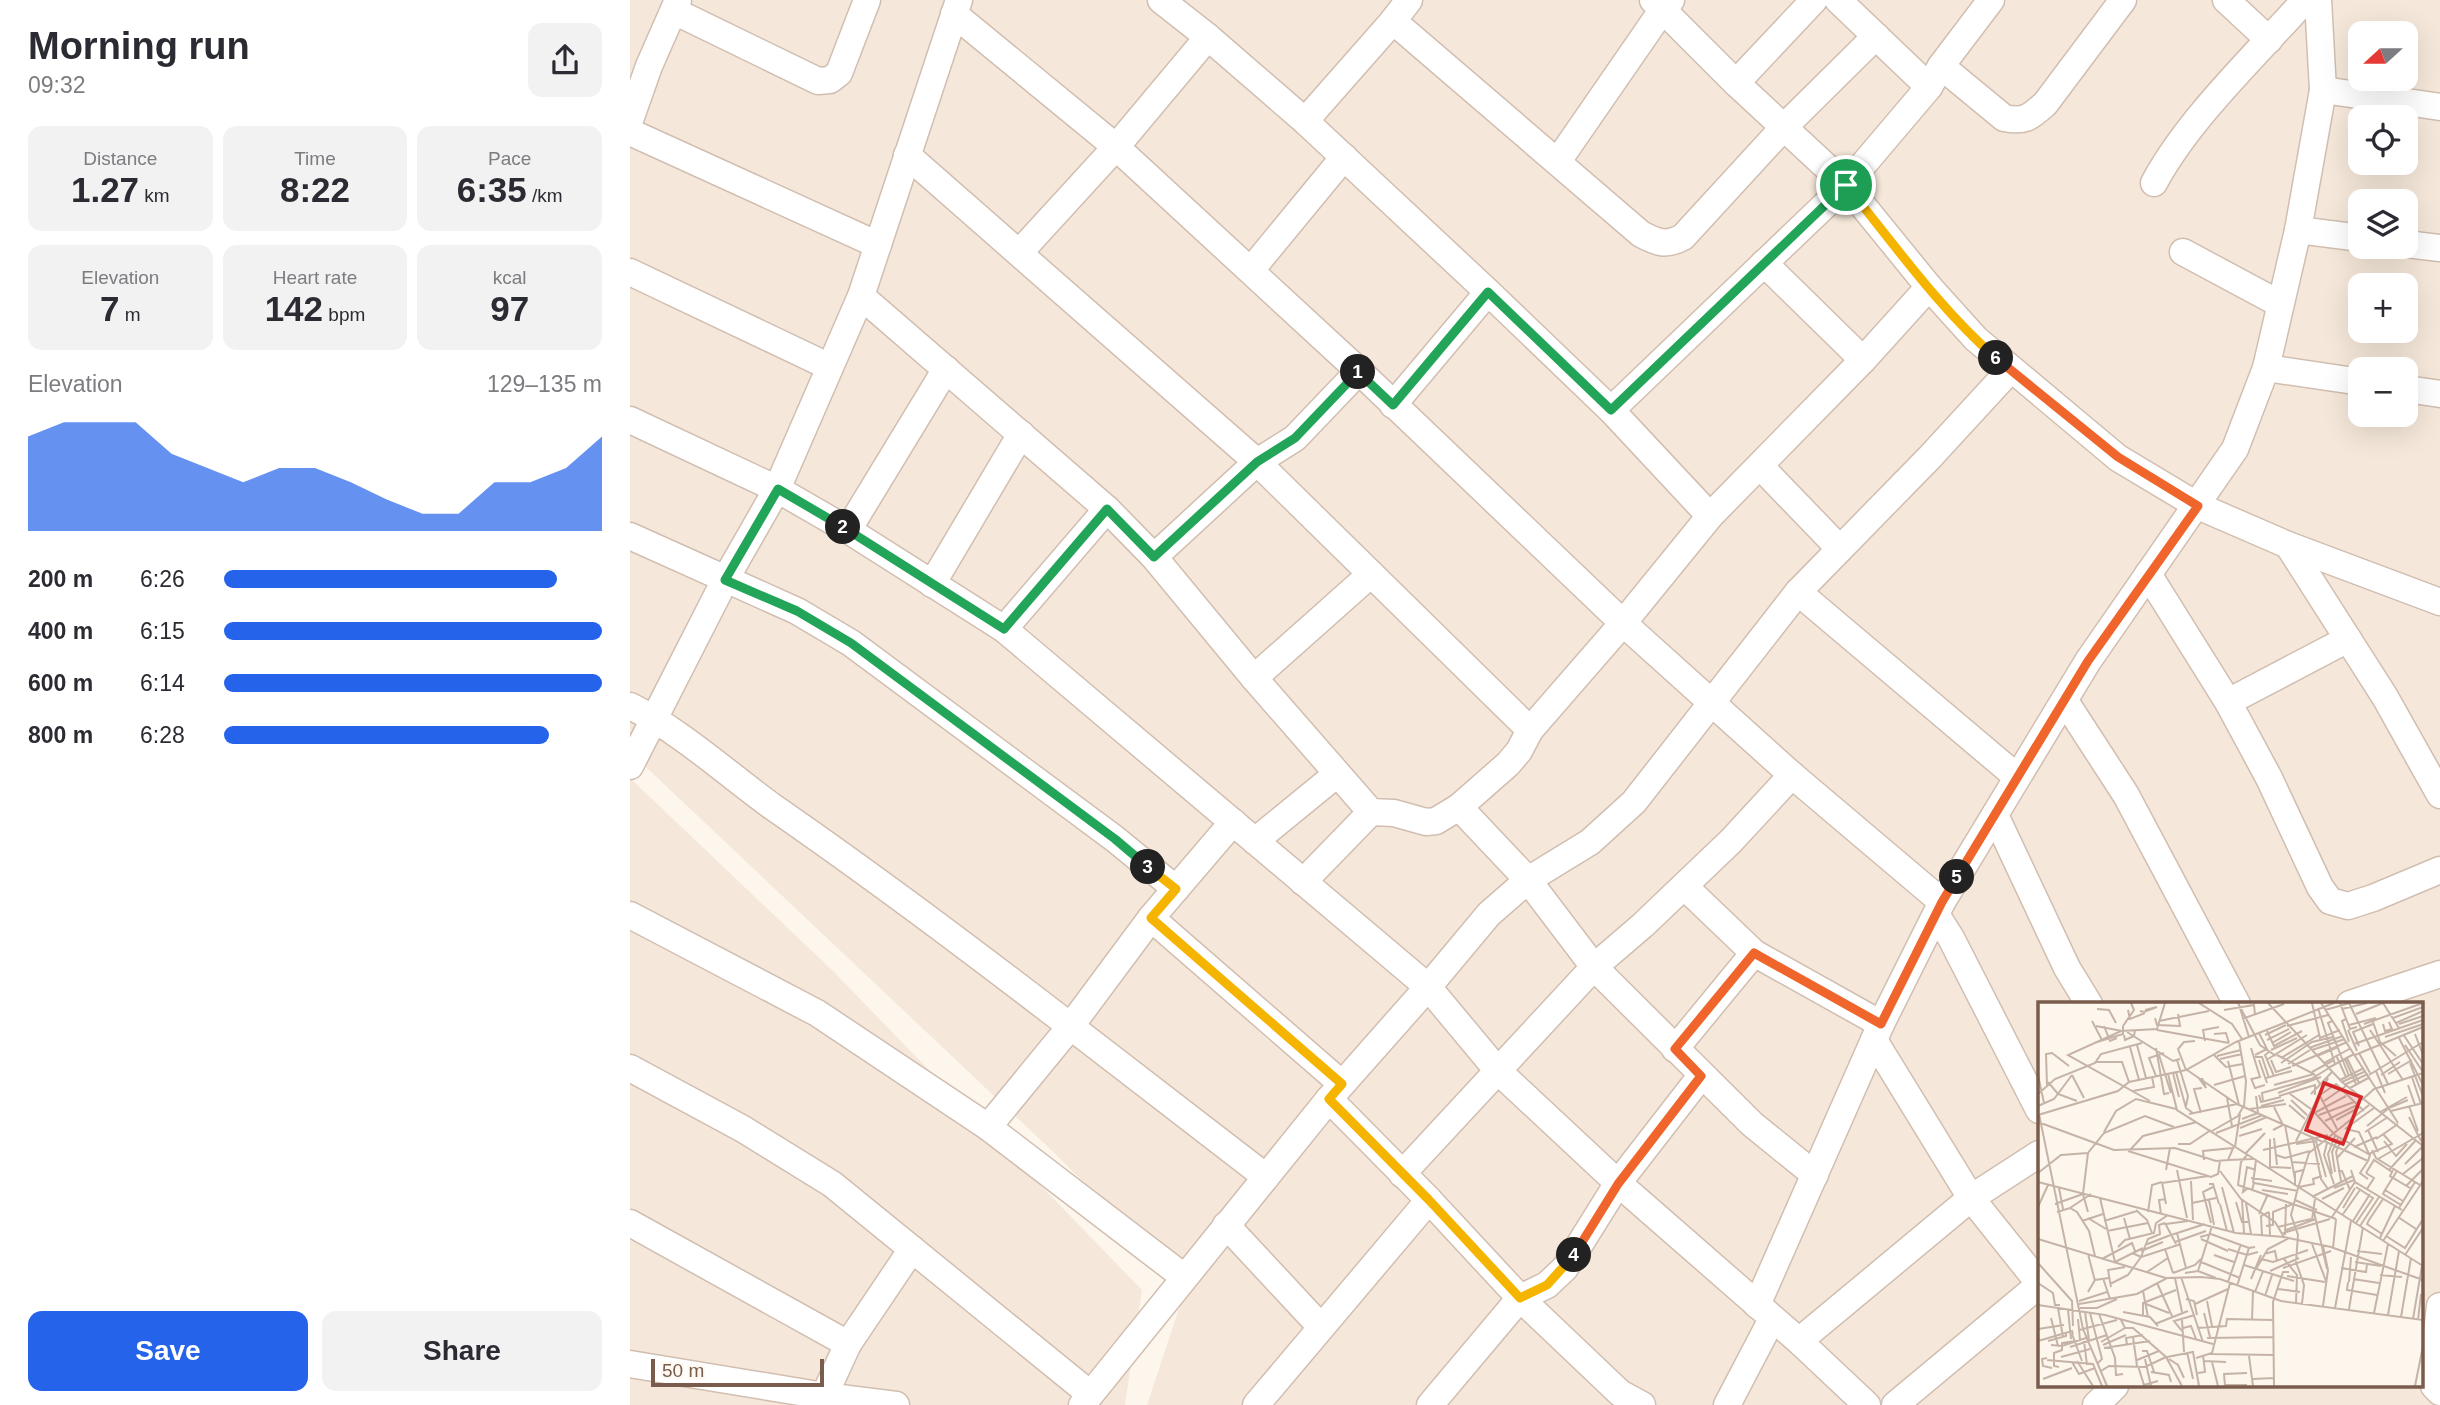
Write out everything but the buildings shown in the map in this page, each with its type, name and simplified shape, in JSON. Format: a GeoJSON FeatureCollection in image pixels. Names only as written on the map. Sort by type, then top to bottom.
{"type":"FeatureCollection","features":[{"type":"Feature","properties":{"kind":"street"},"geometry":{"type":"LineString","coordinates":[[630,120],[640,59],[676,6],[818,81],[830,80],[839,73],[867,0]]}},
{"type":"Feature","properties":{"kind":"street"},"geometry":{"type":"LineString","coordinates":[[1736,83],[1814,0]]}},
{"type":"Feature","properties":{"kind":"street"},"geometry":{"type":"LineString","coordinates":[[1838,0],[1876,36],[1935,76],[2004,118],[2017,121],[2029,118],[2045,104],[2123,0]]}},
{"type":"Feature","properties":{"kind":"street"},"geometry":{"type":"LineString","coordinates":[[1611,410],[1846,185],[1935,76],[1991,0]]}},
{"type":"Feature","properties":{"kind":"street"},"geometry":{"type":"LineString","coordinates":[[2226,0],[2269,40]]}},
{"type":"Feature","properties":{"kind":"street"},"geometry":{"type":"LineString","coordinates":[[2154,183],[2165,163],[2213,102],[2305,0]]}},
{"type":"Feature","properties":{"kind":"street"},"geometry":{"type":"LineString","coordinates":[[1727,1405],[1765,1312],[1815,1175],[1878,1032],[1939,909],[2088,661],[2235,449],[2266,368],[2298,230],[2323,90],[2318,0]]}},
{"type":"Feature","properties":{"kind":"street"},"geometry":{"type":"LineString","coordinates":[[1558,161],[1662,3],[1736,83],[1846,185],[1976,340],[2118,457],[2198,506],[2288,545],[2440,602]]}},
{"type":"Feature","properties":{"kind":"street"},"geometry":{"type":"LineString","coordinates":[[1174,4],[1305,121],[1488,292],[1611,410],[1710,516]]}},
{"type":"Feature","properties":{"kind":"street"},"geometry":{"type":"LineString","coordinates":[[630,766],[725,580],[778,489],[860,296],[956,7],[1251,270],[1623,623],[1939,909],[1951,938],[2038,1108]]}},
{"type":"Feature","properties":{"kind":"street"},"geometry":{"type":"LineString","coordinates":[[1305,121],[1401,10],[1558,161],[1641,234],[1659,243],[1669,244],[1683,237],[1784,127],[1876,36]]}},
{"type":"Feature","properties":{"kind":"street"},"geometry":{"type":"LineString","coordinates":[[1018,253],[1115,148],[1208,37]]}},
{"type":"Feature","properties":{"kind":"street"},"geometry":{"type":"LineString","coordinates":[[2323,90],[2440,107]]}},
{"type":"Feature","properties":{"kind":"street"},"geometry":{"type":"LineString","coordinates":[[630,132],[877,244]]}},
{"type":"Feature","properties":{"kind":"street"},"geometry":{"type":"LineString","coordinates":[[907,155],[1257,462],[1530,730]]}},
{"type":"Feature","properties":{"kind":"street"},"geometry":{"type":"LineString","coordinates":[[1251,270],[1344,157]]}},
{"type":"Feature","properties":{"kind":"street"},"geometry":{"type":"LineString","coordinates":[[2298,230],[2348,236]]}},
{"type":"Feature","properties":{"kind":"street"},"geometry":{"type":"LineString","coordinates":[[2418,245],[2440,248]]}},
{"type":"Feature","properties":{"kind":"street"},"geometry":{"type":"LineString","coordinates":[[2183,251],[2280,304]]}},
{"type":"Feature","properties":{"kind":"street"},"geometry":{"type":"LineString","coordinates":[[1764,263],[1863,360]]}},
{"type":"Feature","properties":{"kind":"street"},"geometry":{"type":"LineString","coordinates":[[630,272],[830,367]]}},
{"type":"Feature","properties":{"kind":"street"},"geometry":{"type":"LineString","coordinates":[[860,296],[1107,509],[1154,557],[1254,678],[1371,812],[1394,813],[1426,822],[1436,821],[1459,807],[1508,764],[1530,730],[1623,623],[1710,516],[1863,360],[1929,287]]}},
{"type":"Feature","properties":{"kind":"street"},"geometry":{"type":"LineString","coordinates":[[1393,405],[1488,292]]}},
{"type":"Feature","properties":{"kind":"street"},"geometry":{"type":"LineString","coordinates":[[2266,368],[2348,380]]}},
{"type":"Feature","properties":{"kind":"street"},"geometry":{"type":"LineString","coordinates":[[848,530],[946,369]]}},
{"type":"Feature","properties":{"kind":"street"},"geometry":{"type":"LineString","coordinates":[[630,1068],[731,1123],[832,1184],[1086,1400],[1335,1091],[1489,914],[1528,880],[1590,842],[1634,802],[1798,592],[1930,457],[2010,370]]}},
{"type":"Feature","properties":{"kind":"street"},"geometry":{"type":"LineString","coordinates":[[1154,557],[1257,462],[1295,438],[1359,371]]}},
{"type":"Feature","properties":{"kind":"street"},"geometry":{"type":"LineString","coordinates":[[2418,391],[2440,394]]}},
{"type":"Feature","properties":{"kind":"street"},"geometry":{"type":"LineString","coordinates":[[630,420],[778,489],[1004,629],[1428,987],[1497,1071],[1618,1184],[1799,1341],[1867,1405]]}},
{"type":"Feature","properties":{"kind":"street"},"geometry":{"type":"LineString","coordinates":[[932,584],[1021,434]]}},
{"type":"Feature","properties":{"kind":"street"},"geometry":{"type":"LineString","coordinates":[[1760,466],[1840,549]]}},
{"type":"Feature","properties":{"kind":"street"},"geometry":{"type":"LineString","coordinates":[[1004,629],[1107,509]]}},
{"type":"Feature","properties":{"kind":"street"},"geometry":{"type":"LineString","coordinates":[[630,536],[797,611],[851,643],[1115,839],[1176,889]]}},
{"type":"Feature","properties":{"kind":"street"},"geometry":{"type":"LineString","coordinates":[[2288,545],[2385,697],[2440,795]]}},
{"type":"Feature","properties":{"kind":"street"},"geometry":{"type":"LineString","coordinates":[[1254,678],[1371,573]]}},
{"type":"Feature","properties":{"kind":"street"},"geometry":{"type":"LineString","coordinates":[[2148,574],[2228,702],[2269,778],[2320,887],[2330,901],[2348,905],[2360,902],[2440,870]]}},
{"type":"Feature","properties":{"kind":"street"},"geometry":{"type":"LineString","coordinates":[[1798,592],[2017,776]]}},
{"type":"Feature","properties":{"kind":"street"},"geometry":{"type":"LineString","coordinates":[[2228,702],[2348,639]]}},
{"type":"Feature","properties":{"kind":"street"},"geometry":{"type":"LineString","coordinates":[[2065,701],[2126,795],[2235,1002]]}},
{"type":"Feature","properties":{"kind":"street"},"geometry":{"type":"LineString","coordinates":[[630,706],[655,718],[770,804],[859,865],[1266,1177]]}},
{"type":"Feature","properties":{"kind":"street"},"geometry":{"type":"LineString","coordinates":[[1255,841],[1337,774]]}},
{"type":"Feature","properties":{"kind":"street"},"geometry":{"type":"LineString","coordinates":[[1402,1174],[1594,967],[1731,841],[1792,775]]}},
{"type":"Feature","properties":{"kind":"street"},"geometry":{"type":"LineString","coordinates":[[1459,807],[1528,880],[1594,967],[1701,1076],[1752,1124],[1815,1175]]}},
{"type":"Feature","properties":{"kind":"street"},"geometry":{"type":"LineString","coordinates":[[1303,882],[1371,812]]}},
{"type":"Feature","properties":{"kind":"street"},"geometry":{"type":"LineString","coordinates":[[1995,815],[2067,968],[2089,1002]]}},
{"type":"Feature","properties":{"kind":"street"},"geometry":{"type":"LineString","coordinates":[[988,1127],[1070,1027],[1151,918],[1233,822]]}},
{"type":"Feature","properties":{"kind":"street"},"geometry":{"type":"LineString","coordinates":[[1684,886],[1754,953],[1878,1032],[1971,1198],[2038,1283]]}},
{"type":"Feature","properties":{"kind":"street"},"geometry":{"type":"LineString","coordinates":[[630,915],[817,1013],[988,1127],[1184,1277]]}},
{"type":"Feature","properties":{"kind":"street"},"geometry":{"type":"LineString","coordinates":[[1151,918],[1335,1091],[1402,1174],[1520,1298],[1624,1401]]}},
{"type":"Feature","properties":{"kind":"street"},"geometry":{"type":"LineString","coordinates":[[1675,1049],[1754,953]]}},
{"type":"Feature","properties":{"kind":"street"},"geometry":{"type":"LineString","coordinates":[[2356,1002],[2440,974]]}},
{"type":"Feature","properties":{"kind":"street"},"geometry":{"type":"LineString","coordinates":[[1430,1405],[1520,1298],[1547,1285],[1565,1268],[1618,1184],[1701,1076]]}},
{"type":"Feature","properties":{"kind":"street"},"geometry":{"type":"LineString","coordinates":[[1799,1341],[1971,1198],[2038,1155]]}},
{"type":"Feature","properties":{"kind":"street"},"geometry":{"type":"LineString","coordinates":[[1256,1405],[1429,1200]]}},
{"type":"Feature","properties":{"kind":"street"},"geometry":{"type":"LineString","coordinates":[[630,1223],[848,1344]]}},
{"type":"Feature","properties":{"kind":"street"},"geometry":{"type":"LineString","coordinates":[[1226,1225],[1321,1327]]}},
{"type":"Feature","properties":{"kind":"street"},"geometry":{"type":"LineString","coordinates":[[824,1396],[848,1344],[912,1250]]}},
{"type":"Feature","properties":{"kind":"street"},"geometry":{"type":"LineString","coordinates":[[1895,1405],[2038,1285]]}},
{"type":"Feature","properties":{"kind":"street"},"geometry":{"type":"LineString","coordinates":[[2440,1306],[2428,1343],[2434,1386],[2440,1392]]}},
{"type":"Feature","properties":{"kind":"street"},"geometry":{"type":"LineString","coordinates":[[630,1364],[896,1405]]}},
{"type":"Feature","properties":{"kind":"street"},"geometry":{"type":"LineString","coordinates":[[2096,1405],[2113,1388]]}},
{"type":"Feature","properties":{"kind":"shaded area"},"geometry":{"type":"Polygon","coordinates":[[[630,0],[2440,0],[2440,1405],[1147,1405],[1187,1284],[1047,1146],[630,752],[630,0]]]}},
{"type":"Feature","properties":{"kind":"shaded area"},"geometry":{"type":"Polygon","coordinates":[[[630,778],[833,971],[1142,1290],[1125,1405],[630,1405],[630,778]]]}},
{"type":"Feature","properties":{"kind":"route"},"geometry":{"type":"LineString","coordinates":[[1846,185],[1976,340],[2118,457],[2198,506],[2126,604],[2017,776],[1942,902],[1881,1024],[1754,953],[1675,1049],[1701,1076],[1618,1184],[1565,1268],[1547,1285],[1520,1298],[1429,1200],[1329,1099],[1342,1084],[1151,918],[1176,889],[1115,839],[851,643],[797,611],[725,580],[778,489],[1004,629],[1107,509],[1154,557],[1257,462],[1295,438],[1359,371],[1393,405],[1488,292],[1611,410],[1846,185]]}}]}
